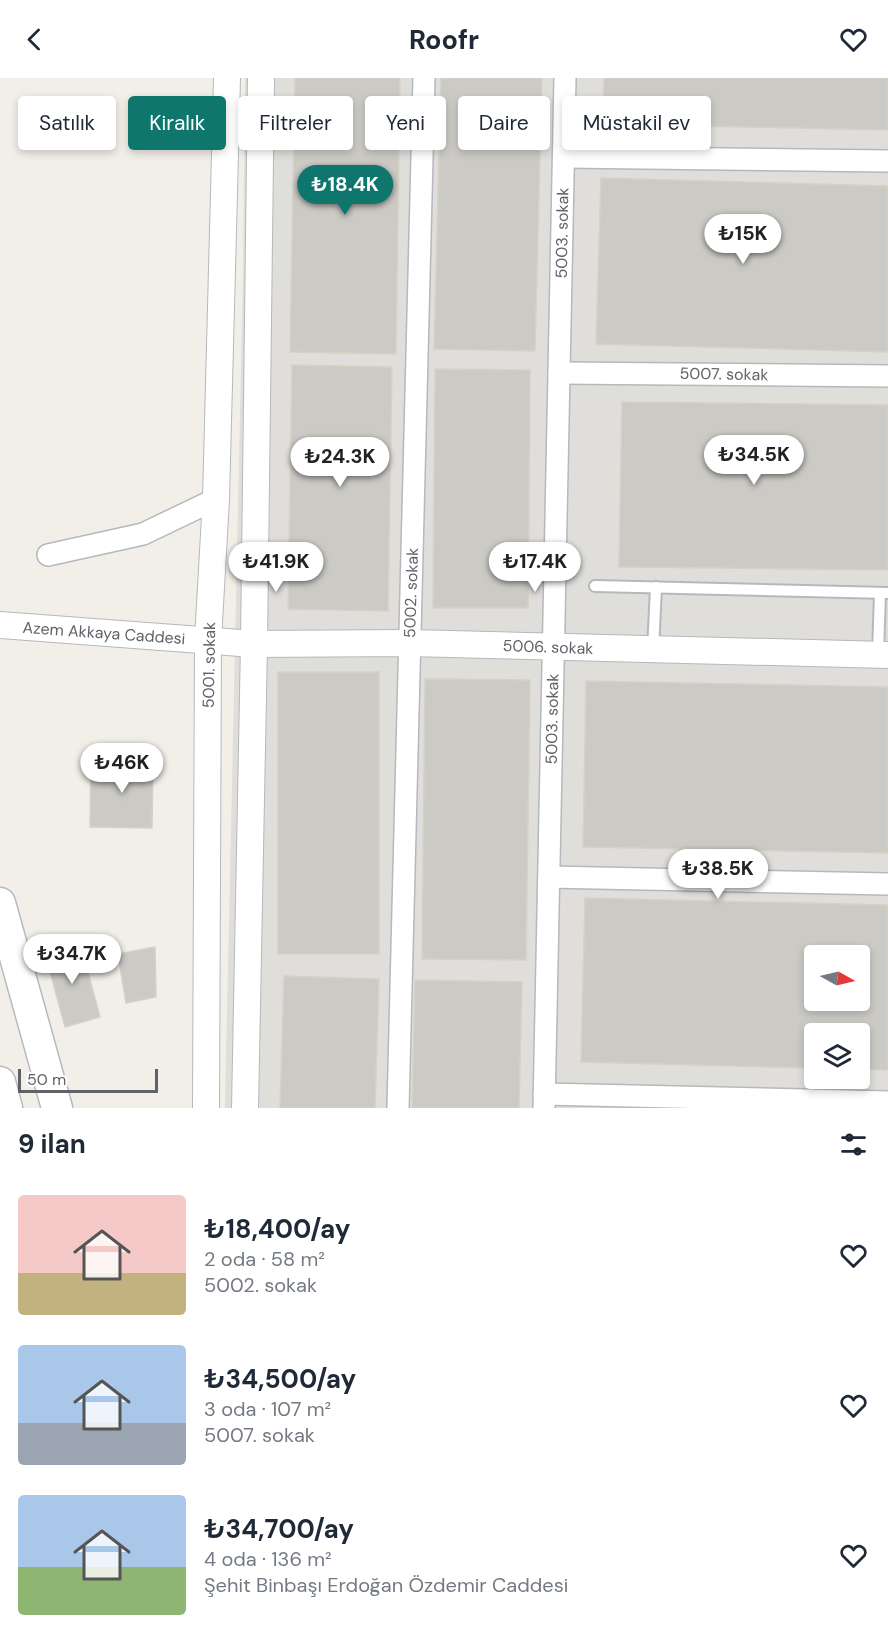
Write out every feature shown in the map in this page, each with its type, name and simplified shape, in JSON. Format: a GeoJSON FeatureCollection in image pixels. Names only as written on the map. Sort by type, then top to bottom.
{"type":"FeatureCollection","features":[{"type":"Feature","properties":{"kind":"main road"},"geometry":{"type":"LineString","coordinates":[[0,903],[57,1108]]}},
{"type":"Feature","properties":{"kind":"street","name":"5001. sokak"},"geometry":{"type":"LineString","coordinates":[[206,1108],[208,640],[216,499],[227,78]]}},
{"type":"Feature","properties":{"kind":"street"},"geometry":{"type":"LineString","coordinates":[[244,1108],[254,644],[261,78]]}},
{"type":"Feature","properties":{"kind":"street","name":"5002. sokak"},"geometry":{"type":"LineString","coordinates":[[398,1108],[424,78]]}},
{"type":"Feature","properties":{"kind":"street","name":"5003. sokak"},"geometry":{"type":"LineString","coordinates":[[544,1101],[566,78]]}},
{"type":"Feature","properties":{"kind":"street"},"geometry":{"type":"LineString","coordinates":[[564,157],[888,161]]}},
{"type":"Feature","properties":{"kind":"street","name":"5007. sokak"},"geometry":{"type":"LineString","coordinates":[[559,373],[888,376]]}},
{"type":"Feature","properties":{"kind":"street"},"geometry":{"type":"LineString","coordinates":[[48,555],[143,534],[216,499]]}},
{"type":"Feature","properties":{"kind":"street","name":"Azem Akkaya Caddesi"},"geometry":{"type":"LineString","coordinates":[[0,625],[208,640]]}},
{"type":"Feature","properties":{"kind":"street","name":"5006. sokak"},"geometry":{"type":"LineString","coordinates":[[208,640],[254,644],[410,643],[883,655]]}},
{"type":"Feature","properties":{"kind":"street"},"geometry":{"type":"LineString","coordinates":[[549,877],[888,884]]}},
{"type":"Feature","properties":{"kind":"street"},"geometry":{"type":"LineString","coordinates":[[544,1101],[888,1102]]}},
{"type":"Feature","properties":{"kind":"lane"},"geometry":{"type":"LineString","coordinates":[[595,586],[884,593],[883,655]]}},
{"type":"Feature","properties":{"kind":"lane"},"geometry":{"type":"LineString","coordinates":[[653,650],[656,587]]}},
{"type":"Feature","properties":{"kind":"shaded area"},"geometry":{"type":"Polygon","coordinates":[[[245,78],[888,78],[888,1108],[225,1108],[244,150],[353,150],[353,96],[245,96],[245,78]]]}},
{"type":"Feature","properties":{"kind":"building"},"geometry":{"type":"Polygon","coordinates":[[[295,78],[400,78],[400,96],[365,96],[365,150],[399,150],[396,354],[290,352],[294,150],[353,150],[353,96],[295,96],[295,78]]]}},
{"type":"Feature","properties":{"kind":"building"},"geometry":{"type":"Polygon","coordinates":[[[441,78],[542,78],[542,96],[458,96],[458,150],[540,150],[535,351],[434,349],[439,150],[446,150],[446,96],[441,96],[441,78]]]}},
{"type":"Feature","properties":{"kind":"building"},"geometry":{"type":"Polygon","coordinates":[[[604,78],[888,78],[888,130],[711,126],[711,96],[604,96],[604,78]]]}},
{"type":"Feature","properties":{"kind":"building"},"geometry":{"type":"Polygon","coordinates":[[[601,178],[888,186],[888,352],[596,344],[601,178]]]}},
{"type":"Feature","properties":{"kind":"building"},"geometry":{"type":"Polygon","coordinates":[[[292,365],[392,367],[388,611],[288,609],[292,365]]]}},
{"type":"Feature","properties":{"kind":"building"},"geometry":{"type":"Polygon","coordinates":[[[435,369],[530,370],[528,608],[433,608],[435,369]]]}},
{"type":"Feature","properties":{"kind":"building"},"geometry":{"type":"Polygon","coordinates":[[[622,402],[888,405],[888,570],[619,567],[622,402]]]}},
{"type":"Feature","properties":{"kind":"building"},"geometry":{"type":"Polygon","coordinates":[[[278,672],[379,672],[379,954],[278,954],[278,672]]]}},
{"type":"Feature","properties":{"kind":"building"},"geometry":{"type":"Polygon","coordinates":[[[425,679],[530,680],[526,960],[422,959],[425,679]]]}},
{"type":"Feature","properties":{"kind":"building"},"geometry":{"type":"Polygon","coordinates":[[[586,681],[888,687],[888,853],[583,847],[586,681]]]}},
{"type":"Feature","properties":{"kind":"building"},"geometry":{"type":"Polygon","coordinates":[[[91,759],[153,760],[152,828],[90,827],[91,759]]]}},
{"type":"Feature","properties":{"kind":"building"},"geometry":{"type":"Polygon","coordinates":[[[585,898],[888,905],[888,1070],[870,1069],[870,1023],[804,1023],[804,1068],[581,1062],[585,898]]]}},
{"type":"Feature","properties":{"kind":"building"},"geometry":{"type":"Polygon","coordinates":[[[80,943],[100,1017],[65,1027],[45,953],[80,943]]]}},
{"type":"Feature","properties":{"kind":"building"},"geometry":{"type":"Polygon","coordinates":[[[155,947],[156,997],[126,1003],[118,954],[155,947]]]}},
{"type":"Feature","properties":{"kind":"building"},"geometry":{"type":"Polygon","coordinates":[[[284,976],[379,979],[375,1108],[280,1108],[284,976]]]}},
{"type":"Feature","properties":{"kind":"building"},"geometry":{"type":"Polygon","coordinates":[[[415,980],[522,982],[519,1108],[412,1108],[415,980]]]}}]}
